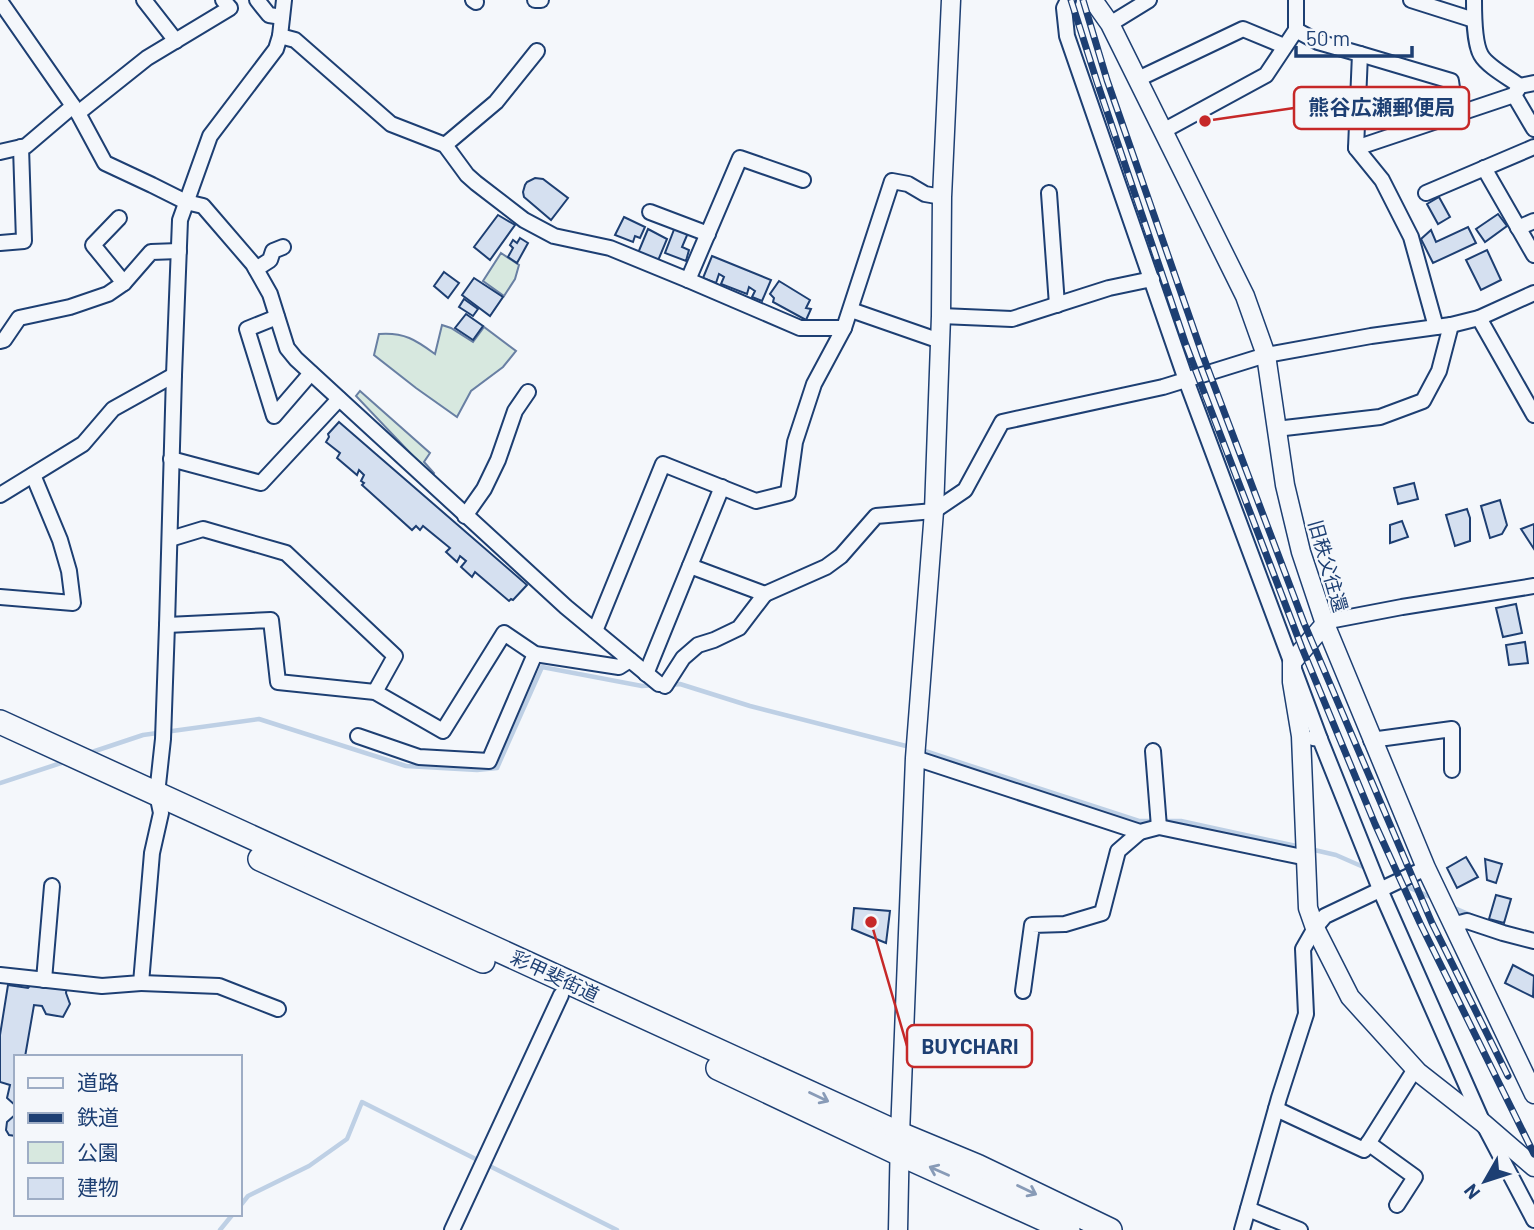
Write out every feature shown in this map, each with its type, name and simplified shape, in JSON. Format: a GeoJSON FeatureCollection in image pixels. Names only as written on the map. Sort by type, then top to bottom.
{"type":"FeatureCollection","features":[{"type":"Feature","properties":{"kind":"highway","name":"彩甲斐街道"},"geometry":{"type":"LineString","coordinates":[[0,722],[381,915],[900,1144],[976,1166],[1110,1230]]}},
{"type":"Feature","properties":{"kind":"highway","name":"彩甲斐街道"},"geometry":{"type":"LineString","coordinates":[[0,739],[159,804],[900,1144],[1068,1230]]}},
{"type":"Feature","properties":{"kind":"street"},"geometry":{"type":"LineString","coordinates":[[144,0],[176,41]]}},
{"type":"Feature","properties":{"kind":"street"},"geometry":{"type":"LineString","coordinates":[[257,0],[270,15],[282,17]]}},
{"type":"Feature","properties":{"kind":"street"},"geometry":{"type":"LineString","coordinates":[[141,983],[163,739],[180,220],[210,136],[276,50],[284,0]]}},
{"type":"Feature","properties":{"kind":"street"},"geometry":{"type":"LineString","coordinates":[[535,0],[541,0]]}},
{"type":"Feature","properties":{"kind":"street"},"geometry":{"type":"LineString","coordinates":[[898,1230],[915,758],[934,511],[942,197],[951,0]]}},
{"type":"Feature","properties":{"kind":"street"},"geometry":{"type":"LineString","coordinates":[[1068,0],[1064,8],[1067,36],[1186,380],[1321,739],[1381,889],[1483,1123],[1534,1220]]}},
{"type":"Feature","properties":{"kind":"street","name":"旧秩父往還"},"geometry":{"type":"LineString","coordinates":[[1093,0],[1110,24],[1245,296],[1266,355],[1284,485],[1301,552],[1325,624],[1292,662]]}},
{"type":"Feature","properties":{"kind":"street"},"geometry":{"type":"LineString","coordinates":[[1110,24],[1149,0]]}},
{"type":"Feature","properties":{"kind":"street"},"geometry":{"type":"LineString","coordinates":[[1163,131],[1266,75],[1296,30],[1296,0]]}},
{"type":"Feature","properties":{"kind":"street"},"geometry":{"type":"LineString","coordinates":[[1411,0],[1474,20]]}},
{"type":"Feature","properties":{"kind":"street"},"geometry":{"type":"LineString","coordinates":[[1474,0],[1474,20],[1480,54],[1522,88],[1534,129]]}},
{"type":"Feature","properties":{"kind":"street"},"geometry":{"type":"LineString","coordinates":[[5,2],[76,110],[104,163],[186,202],[203,206],[256,269],[270,293],[287,348],[296,359],[566,607],[662,685],[683,657],[698,645],[739,628],[765,594],[827,567],[841,556],[876,516],[934,511],[965,490],[1002,422],[1163,387],[1266,355],[1451,325],[1479,318],[1534,293]]}},
{"type":"Feature","properties":{"kind":"street"},"geometry":{"type":"LineString","coordinates":[[0,152],[26,146],[147,58],[232,3]]}},
{"type":"Feature","properties":{"kind":"street"},"geometry":{"type":"LineString","coordinates":[[1138,79],[1243,29],[1284,46]]}},
{"type":"Feature","properties":{"kind":"street"},"geometry":{"type":"LineString","coordinates":[[1296,30],[1318,42],[1451,81],[1456,115]]}},
{"type":"Feature","properties":{"kind":"street"},"geometry":{"type":"LineString","coordinates":[[280,36],[295,40],[391,124],[445,145],[467,175],[535,228],[554,236],[610,248],[800,328],[844,328]]}},
{"type":"Feature","properties":{"kind":"street"},"geometry":{"type":"LineString","coordinates":[[445,145],[496,102],[537,51]]}},
{"type":"Feature","properties":{"kind":"street"},"geometry":{"type":"LineString","coordinates":[[1360,54],[1356,148],[1382,180],[1411,237],[1436,327]]}},
{"type":"Feature","properties":{"kind":"street"},"geometry":{"type":"LineString","coordinates":[[1356,148],[1456,115],[1522,88]]}},
{"type":"Feature","properties":{"kind":"street"},"geometry":{"type":"LineString","coordinates":[[1426,193],[1534,146]]}},
{"type":"Feature","properties":{"kind":"street"},"geometry":{"type":"LineString","coordinates":[[0,243],[24,241],[21,147]]}},
{"type":"Feature","properties":{"kind":"street"},"geometry":{"type":"LineString","coordinates":[[688,279],[740,158],[803,180]]}},
{"type":"Feature","properties":{"kind":"street"},"geometry":{"type":"LineString","coordinates":[[1484,168],[1534,255]]}},
{"type":"Feature","properties":{"kind":"street"},"geometry":{"type":"LineString","coordinates":[[595,631],[663,464],[756,501],[788,493],[795,442],[814,384],[851,310],[892,181],[908,184],[925,194],[942,197]]}},
{"type":"Feature","properties":{"kind":"street"},"geometry":{"type":"LineString","coordinates":[[1049,193],[1057,305]]}},
{"type":"Feature","properties":{"kind":"street"},"geometry":{"type":"LineString","coordinates":[[650,212],[708,234]]}},
{"type":"Feature","properties":{"kind":"street"},"geometry":{"type":"LineString","coordinates":[[119,218],[93,245],[124,283]]}},
{"type":"Feature","properties":{"kind":"street"},"geometry":{"type":"LineString","coordinates":[[1518,228],[1534,220]]}},
{"type":"Feature","properties":{"kind":"street"},"geometry":{"type":"LineString","coordinates":[[256,269],[270,260],[273,251],[283,247]]}},
{"type":"Feature","properties":{"kind":"street"},"geometry":{"type":"LineString","coordinates":[[0,341],[4,340],[19,318],[70,307],[108,294],[124,283],[151,252],[179,251]]}},
{"type":"Feature","properties":{"kind":"street"},"geometry":{"type":"LineString","coordinates":[[941,316],[1012,319],[1109,288],[1152,279]]}},
{"type":"Feature","properties":{"kind":"street"},"geometry":{"type":"LineString","coordinates":[[851,310],[940,341]]}},
{"type":"Feature","properties":{"kind":"street"},"geometry":{"type":"LineString","coordinates":[[277,317],[247,329],[274,416],[311,373]]}},
{"type":"Feature","properties":{"kind":"street"},"geometry":{"type":"LineString","coordinates":[[1479,318],[1534,415]]}},
{"type":"Feature","properties":{"kind":"street"},"geometry":{"type":"LineString","coordinates":[[1276,429],[1380,416],[1423,401],[1439,370],[1451,325]]}},
{"type":"Feature","properties":{"kind":"street"},"geometry":{"type":"LineString","coordinates":[[0,495],[83,444],[113,409],[174,374]]}},
{"type":"Feature","properties":{"kind":"street"},"geometry":{"type":"LineString","coordinates":[[466,516],[484,489],[516,411],[528,392]]}},
{"type":"Feature","properties":{"kind":"street"},"geometry":{"type":"LineString","coordinates":[[172,460],[261,483],[339,399]]}},
{"type":"Feature","properties":{"kind":"street"},"geometry":{"type":"LineString","coordinates":[[0,597],[73,603],[69,570],[61,540],[33,475]]}},
{"type":"Feature","properties":{"kind":"street"},"geometry":{"type":"LineString","coordinates":[[646,674],[722,487]]}},
{"type":"Feature","properties":{"kind":"street"},"geometry":{"type":"LineString","coordinates":[[170,539],[203,529],[286,553],[395,656],[375,692]]}},
{"type":"Feature","properties":{"kind":"street"},"geometry":{"type":"LineString","coordinates":[[690,566],[765,594]]}},
{"type":"Feature","properties":{"kind":"street"},"geometry":{"type":"LineString","coordinates":[[1534,586],[1402,607],[1325,624],[1426,868],[1534,1094]]}},
{"type":"Feature","properties":{"kind":"street"},"geometry":{"type":"LineString","coordinates":[[167,625],[271,620],[278,682],[375,692],[443,731],[504,634],[535,654],[619,667],[630,660]]}},
{"type":"Feature","properties":{"kind":"street"},"geometry":{"type":"LineString","coordinates":[[358,736],[419,757],[489,761],[535,654]]}},
{"type":"Feature","properties":{"kind":"street"},"geometry":{"type":"LineString","coordinates":[[1292,662],[1292,682],[1301,736],[1308,908],[1315,928],[1350,997],[1415,1069],[1534,1167]]}},
{"type":"Feature","properties":{"kind":"street"},"geometry":{"type":"LineString","coordinates":[[1371,740],[1452,729],[1452,770]]}},
{"type":"Feature","properties":{"kind":"street"},"geometry":{"type":"LineString","coordinates":[[1301,736],[1321,739]]}},
{"type":"Feature","properties":{"kind":"street"},"geometry":{"type":"LineString","coordinates":[[1153,751],[1159,827]]}},
{"type":"Feature","properties":{"kind":"street"},"geometry":{"type":"LineString","coordinates":[[915,758],[1140,832]]}},
{"type":"Feature","properties":{"kind":"street"},"geometry":{"type":"LineString","coordinates":[[1023,991],[1032,925],[1065,924],[1102,914],[1118,851],[1140,832],[1159,827],[1307,858]]}},
{"type":"Feature","properties":{"kind":"street"},"geometry":{"type":"LineString","coordinates":[[1242,1230],[1306,1014],[1303,949],[1325,916],[1426,868]]}},
{"type":"Feature","properties":{"kind":"street"},"geometry":{"type":"LineString","coordinates":[[44,980],[52,886]]}},
{"type":"Feature","properties":{"kind":"street"},"geometry":{"type":"LineString","coordinates":[[1452,925],[1466,921],[1534,941]]}},
{"type":"Feature","properties":{"kind":"street"},"geometry":{"type":"LineString","coordinates":[[0,975],[102,986],[141,983],[219,986],[278,1009]]}},
{"type":"Feature","properties":{"kind":"street"},"geometry":{"type":"LineString","coordinates":[[452,1230],[561,995]]}},
{"type":"Feature","properties":{"kind":"street"},"geometry":{"type":"LineString","coordinates":[[1276,1109],[1364,1150],[1415,1069]]}},
{"type":"Feature","properties":{"kind":"street"},"geometry":{"type":"LineString","coordinates":[[1368,1143],[1415,1177],[1397,1205]]}},
{"type":"Feature","properties":{"kind":"street"},"geometry":{"type":"LineString","coordinates":[[1248,1209],[1300,1230]]}},
{"type":"Feature","properties":{"kind":"green space"},"geometry":{"type":"Polygon","coordinates":[[[501,253],[519,265],[515,279],[504,296],[483,281],[501,253]]]}},
{"type":"Feature","properties":{"kind":"green space"},"geometry":{"type":"Polygon","coordinates":[[[442,325],[473,342],[484,327],[516,351],[503,367],[471,391],[457,417],[374,355],[379,334],[396,334],[409,338],[435,354],[442,325]]]}},
{"type":"Feature","properties":{"kind":"green space"},"geometry":{"type":"Polygon","coordinates":[[[360,391],[430,453],[424,462],[434,473],[432,476],[356,396],[360,391]]]}},
{"type":"Feature","properties":{"kind":"building"},"geometry":{"type":"Polygon","coordinates":[[[535,178],[543,179],[568,198],[551,220],[524,197],[525,185],[535,178]]]}},
{"type":"Feature","properties":{"kind":"building"},"geometry":{"type":"Polygon","coordinates":[[[1439,197],[1450,217],[1438,224],[1427,204],[1439,197]]]}},
{"type":"Feature","properties":{"kind":"building"},"geometry":{"type":"Polygon","coordinates":[[[1498,214],[1507,226],[1485,242],[1476,229],[1498,214]]]}},
{"type":"Feature","properties":{"kind":"building"},"geometry":{"type":"Polygon","coordinates":[[[498,215],[515,225],[490,260],[474,247],[498,215]]]}},
{"type":"Feature","properties":{"kind":"building"},"geometry":{"type":"Polygon","coordinates":[[[624,217],[645,227],[640,238],[635,236],[633,242],[615,235],[624,217]]]}},
{"type":"Feature","properties":{"kind":"building"},"geometry":{"type":"Polygon","coordinates":[[[675,227],[688,233],[682,247],[689,250],[686,261],[665,253],[675,227]]]}},
{"type":"Feature","properties":{"kind":"building"},"geometry":{"type":"Polygon","coordinates":[[[1468,227],[1476,243],[1433,263],[1421,239],[1431,230],[1436,242],[1468,227]]]}},
{"type":"Feature","properties":{"kind":"building"},"geometry":{"type":"Polygon","coordinates":[[[648,229],[667,239],[657,263],[638,253],[648,229]]]}},
{"type":"Feature","properties":{"kind":"building"},"geometry":{"type":"Polygon","coordinates":[[[520,238],[528,243],[517,263],[508,257],[513,248],[510,245],[513,240],[517,243],[520,238]]]}},
{"type":"Feature","properties":{"kind":"building"},"geometry":{"type":"Polygon","coordinates":[[[1487,250],[1501,280],[1481,290],[1466,260],[1487,250]]]}},
{"type":"Feature","properties":{"kind":"building"},"geometry":{"type":"Polygon","coordinates":[[[712,256],[771,280],[762,301],[752,297],[755,291],[749,287],[747,294],[721,284],[724,277],[719,274],[716,283],[703,278],[712,256]]]}},
{"type":"Feature","properties":{"kind":"building"},"geometry":{"type":"Polygon","coordinates":[[[444,272],[459,283],[448,298],[434,286],[444,272]]]}},
{"type":"Feature","properties":{"kind":"building"},"geometry":{"type":"Polygon","coordinates":[[[474,278],[503,297],[490,316],[462,295],[474,278]]]}},
{"type":"Feature","properties":{"kind":"building"},"geometry":{"type":"Polygon","coordinates":[[[779,281],[810,300],[806,308],[811,309],[806,320],[773,302],[774,298],[770,294],[779,281]]]}},
{"type":"Feature","properties":{"kind":"building"},"geometry":{"type":"Polygon","coordinates":[[[464,299],[478,309],[473,316],[459,307],[464,299]]]}},
{"type":"Feature","properties":{"kind":"building"},"geometry":{"type":"Polygon","coordinates":[[[466,314],[483,326],[473,340],[455,328],[466,314]]]}},
{"type":"Feature","properties":{"kind":"building"},"geometry":{"type":"Polygon","coordinates":[[[339,422],[527,585],[513,600],[509,601],[475,572],[472,577],[461,567],[466,561],[460,556],[457,562],[446,552],[450,548],[423,526],[420,530],[416,526],[412,530],[362,485],[364,475],[359,470],[357,475],[337,458],[340,453],[326,442],[328,434],[339,422]]]}},
{"type":"Feature","properties":{"kind":"building"},"geometry":{"type":"Polygon","coordinates":[[[1414,483],[1418,499],[1398,504],[1394,488],[1414,483]]]}},
{"type":"Feature","properties":{"kind":"building"},"geometry":{"type":"Polygon","coordinates":[[[1500,500],[1507,525],[1502,534],[1490,538],[1481,506],[1500,500]]]}},
{"type":"Feature","properties":{"kind":"building"},"geometry":{"type":"Polygon","coordinates":[[[1467,509],[1470,518],[1470,541],[1455,546],[1446,515],[1467,509]]]}},
{"type":"Feature","properties":{"kind":"building"},"geometry":{"type":"Polygon","coordinates":[[[1402,521],[1408,537],[1390,543],[1390,525],[1402,521]]]}},
{"type":"Feature","properties":{"kind":"building"},"geometry":{"type":"Polygon","coordinates":[[[1534,524],[1534,549],[1521,529],[1534,524]]]}},
{"type":"Feature","properties":{"kind":"building"},"geometry":{"type":"Polygon","coordinates":[[[1516,604],[1522,633],[1503,637],[1496,608],[1516,604]]]}},
{"type":"Feature","properties":{"kind":"building"},"geometry":{"type":"Polygon","coordinates":[[[1525,642],[1528,663],[1509,665],[1506,645],[1525,642]]]}},
{"type":"Feature","properties":{"kind":"building"},"geometry":{"type":"Polygon","coordinates":[[[1466,857],[1478,877],[1457,888],[1447,868],[1466,857]]]}},
{"type":"Feature","properties":{"kind":"building"},"geometry":{"type":"Polygon","coordinates":[[[1485,859],[1502,864],[1496,883],[1487,880],[1485,859]]]}},
{"type":"Feature","properties":{"kind":"building"},"geometry":{"type":"Polygon","coordinates":[[[1496,895],[1511,899],[1504,923],[1489,919],[1496,895]]]}},
{"type":"Feature","properties":{"kind":"building"},"geometry":{"type":"Polygon","coordinates":[[[854,908],[890,911],[886,943],[852,929],[854,908]]]}},
{"type":"Feature","properties":{"kind":"building"},"geometry":{"type":"Polygon","coordinates":[[[1513,965],[1534,976],[1533,997],[1505,983],[1513,965]]]}},
{"type":"Feature","properties":{"kind":"building"},"geometry":{"type":"Polygon","coordinates":[[[34,981],[67,986],[66,993],[70,1004],[63,1017],[46,1014],[42,1006],[34,1005],[25,1055],[14,1055],[14,1104],[7,1098],[10,1085],[0,1082],[0,1035],[8,985],[28,988],[34,981]]]}},
{"type":"Feature","properties":{"kind":"building"},"geometry":{"type":"Polygon","coordinates":[[[14,1116],[14,1136],[9,1135],[6,1130],[7,1122],[14,1116]]]}},
{"type":"Feature","properties":{"kind":"waterway"},"geometry":{"type":"LineString","coordinates":[[89,753],[143,735],[259,719],[406,766],[477,770],[497,768],[542,667],[642,686],[656,685]]}},
{"type":"Feature","properties":{"kind":"waterway"},"geometry":{"type":"LineString","coordinates":[[672,685],[680,684],[750,706],[910,747]]}},
{"type":"Feature","properties":{"kind":"waterway"},"geometry":{"type":"LineString","coordinates":[[922,750],[1139,821],[1181,821],[1301,847]]}},
{"type":"Feature","properties":{"kind":"waterway"},"geometry":{"type":"LineString","coordinates":[[0,783],[64,762]]}},
{"type":"Feature","properties":{"kind":"waterway"},"geometry":{"type":"LineString","coordinates":[[1310,849],[1336,855],[1368,869]]}},
{"type":"Feature","properties":{"kind":"waterway"},"geometry":{"type":"LineString","coordinates":[[1401,884],[1435,899]]}},
{"type":"Feature","properties":{"kind":"waterway"},"geometry":{"type":"LineString","coordinates":[[1452,907],[1473,916]]}},
{"type":"Feature","properties":{"kind":"waterway"},"geometry":{"type":"LineString","coordinates":[[242,1204],[248,1196],[309,1166],[347,1139],[362,1102],[617,1230]]}},
{"type":"Feature","properties":{"kind":"waterway"},"geometry":{"type":"LineString","coordinates":[[220,1230],[231,1216]]}},
{"type":"Feature","properties":{"kind":"railway"},"geometry":{"type":"LineString","coordinates":[[1071,0],[1186,345],[1302,648],[1375,824],[1420,923],[1534,1154]]}},
{"type":"Feature","properties":{"kind":"railway"},"geometry":{"type":"LineString","coordinates":[[1083,0],[1107,80],[1203,356],[1304,623],[1432,923],[1508,1076]]}},
{"type":"Feature","properties":{"kind":"place","name":"熊谷広瀬郵便局"},"geometry":{"type":"Point","coordinates":[1205,121]}},
{"type":"Feature","properties":{"kind":"place","name":"BUYCHARI"},"geometry":{"type":"Point","coordinates":[871,922]}}]}
